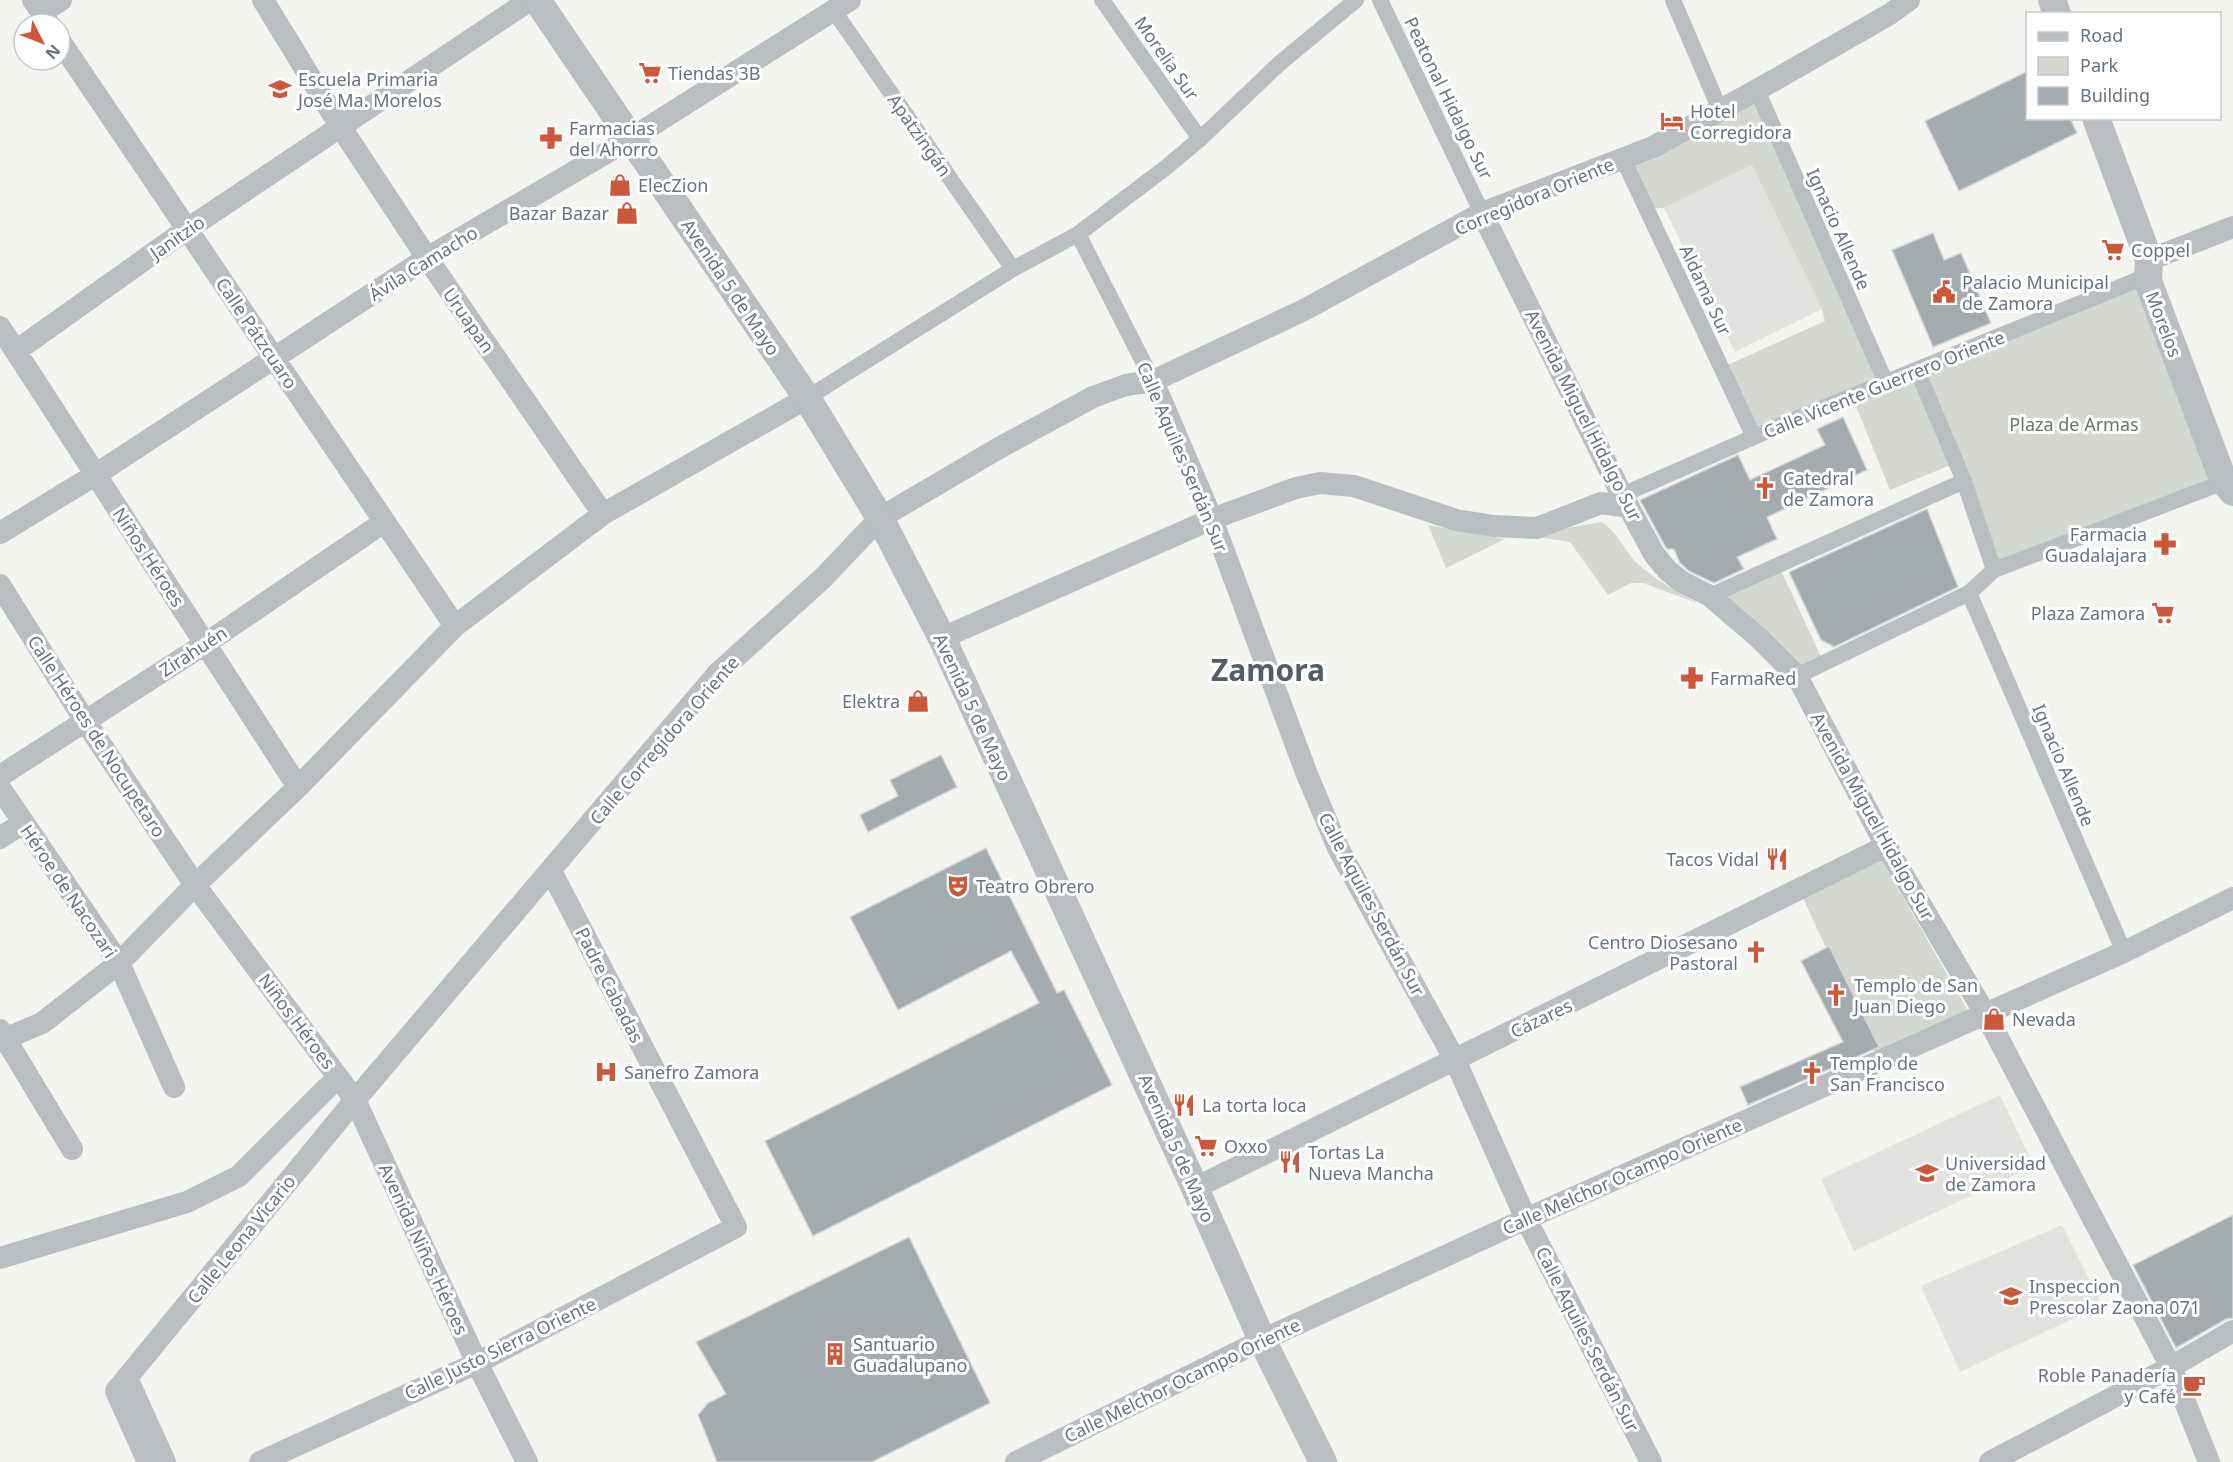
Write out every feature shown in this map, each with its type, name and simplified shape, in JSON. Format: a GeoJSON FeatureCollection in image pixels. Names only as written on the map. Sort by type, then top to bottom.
{"type":"FeatureCollection","features":[{"type":"Feature","properties":{"kind":"street"},"geometry":{"type":"LineString","coordinates":[[41,12],[61,0]]}},
{"type":"Feature","properties":{"kind":"street","name":"Uruapan"},"geometry":{"type":"LineString","coordinates":[[263,0],[340,126],[427,258],[603,514]]}},
{"type":"Feature","properties":{"kind":"street","name":"Janitzio"},"geometry":{"type":"LineString","coordinates":[[16,351],[186,230],[530,0]]}},
{"type":"Feature","properties":{"kind":"street","name":"Avenida 5 de Mayo"},"geometry":{"type":"LineString","coordinates":[[537,0],[807,398],[880,518],[942,638],[1195,1188],[1262,1340],[1323,1462]]}},
{"type":"Feature","properties":{"kind":"street"},"geometry":{"type":"LineString","coordinates":[[72,1149],[1,1037],[42,1023],[119,963],[195,885],[298,787],[454,626],[603,514],[807,398],[1013,269],[1078,234],[1200,139],[1280,63],[1356,0]]}},
{"type":"Feature","properties":{"kind":"street","name":"Peatonal Hidalgo Sur"},"geometry":{"type":"LineString","coordinates":[[1380,0],[1482,213]]}},
{"type":"Feature","properties":{"kind":"street"},"geometry":{"type":"LineString","coordinates":[[1673,0],[1720,110]]}},
{"type":"Feature","properties":{"kind":"street","name":"Corregidora Oriente"},"geometry":{"type":"LineString","coordinates":[[1153,381],[1304,310],[1482,213],[1653,147],[1758,90],[1890,14],[1909,0]]}},
{"type":"Feature","properties":{"kind":"street","name":"Morelia Sur"},"geometry":{"type":"LineString","coordinates":[[1107,2],[1200,139]]}},
{"type":"Feature","properties":{"kind":"street","name":"Ávila Camacho"},"geometry":{"type":"LineString","coordinates":[[0,534],[95,476],[427,258],[630,139],[837,4]]}},
{"type":"Feature","properties":{"kind":"street","name":"Apatzingán"},"geometry":{"type":"LineString","coordinates":[[837,4],[1013,269]]}},
{"type":"Feature","properties":{"kind":"street","name":"Calle Pátzcuaro"},"geometry":{"type":"LineString","coordinates":[[72,59],[454,626]]}},
{"type":"Feature","properties":{"kind":"street","name":"Ignacio Allende"},"geometry":{"type":"LineString","coordinates":[[1758,90],[1886,382]]}},
{"type":"Feature","properties":{"kind":"street","name":"Morelos"},"geometry":{"type":"LineString","coordinates":[[2097,120],[2148,268],[2229,487]]}},
{"type":"Feature","properties":{"kind":"street","name":"Aldama Sur"},"geometry":{"type":"LineString","coordinates":[[1623,159],[1754,437]]}},
{"type":"Feature","properties":{"kind":"street","name":"Avenida Miguel Hidalgo Sur"},"geometry":{"type":"LineString","coordinates":[[1482,213],[1654,554],[1668,571],[1682,582],[1710,596],[1759,638],[1797,676],[1886,846],[1986,1014],[2171,1367],[2210,1462]]}},
{"type":"Feature","properties":{"kind":"street","name":"Calle Vicente Guerrero Oriente"},"geometry":{"type":"LineString","coordinates":[[1626,501],[1754,437],[1917,370],[2148,268],[2233,227]]}},
{"type":"Feature","properties":{"kind":"street","name":"Calle Aquiles Serdán Sur"},"geometry":{"type":"LineString","coordinates":[[1078,234],[1153,381],[1212,519],[1306,771],[1338,848],[1455,1060],[1526,1219],[1651,1462]]}},
{"type":"Feature","properties":{"kind":"street","name":"Niños Héroes"},"geometry":{"type":"LineString","coordinates":[[0,327],[298,787]]}},
{"type":"Feature","properties":{"kind":"street"},"geometry":{"type":"LineString","coordinates":[[1917,370],[1964,481],[1994,570]]}},
{"type":"Feature","properties":{"kind":"street","name":"Calle Corregidora Oriente"},"geometry":{"type":"LineString","coordinates":[[355,1100],[717,675],[823,578],[880,518],[999,448],[1093,397],[1126,385],[1153,381]]}},
{"type":"Feature","properties":{"kind":"street"},"geometry":{"type":"LineString","coordinates":[[1710,596],[1964,481]]}},
{"type":"Feature","properties":{"kind":"street"},"geometry":{"type":"LineString","coordinates":[[942,638],[1212,519],[1296,488],[1320,483],[1354,486],[1456,520],[1494,526],[1537,528],[1601,503],[1626,501]]}},
{"type":"Feature","properties":{"kind":"street"},"geometry":{"type":"LineString","coordinates":[[1797,676],[1969,593],[1994,570],[2229,487]]}},
{"type":"Feature","properties":{"kind":"street","name":"Zirahuén"},"geometry":{"type":"LineString","coordinates":[[0,776],[206,644],[384,522]]}},
{"type":"Feature","properties":{"kind":"street","name":"Calle Héroes de Nocupetaro"},"geometry":{"type":"LineString","coordinates":[[0,585],[85,721],[195,885]]}},
{"type":"Feature","properties":{"kind":"street","name":"Ignacio Allende"},"geometry":{"type":"LineString","coordinates":[[1969,593],[2124,952]]}},
{"type":"Feature","properties":{"kind":"street","name":"Héroe de Nacozari"},"geometry":{"type":"LineString","coordinates":[[0,788],[119,963],[174,1087]]}},
{"type":"Feature","properties":{"kind":"street"},"geometry":{"type":"LineString","coordinates":[[0,838],[23,823]]}},
{"type":"Feature","properties":{"kind":"street","name":"Cázares"},"geometry":{"type":"LineString","coordinates":[[1195,1188],[1886,846]]}},
{"type":"Feature","properties":{"kind":"street","name":"Padre Cabadas"},"geometry":{"type":"LineString","coordinates":[[551,871],[736,1227]]}},
{"type":"Feature","properties":{"kind":"street","name":"Niños Héroes"},"geometry":{"type":"LineString","coordinates":[[195,885],[355,1100]]}},
{"type":"Feature","properties":{"kind":"street","name":"Calle Melchor Ocampo Oriente"},"geometry":{"type":"LineString","coordinates":[[1016,1462],[1262,1340],[1526,1219],[2124,952],[2233,898]]}},
{"type":"Feature","properties":{"kind":"street"},"geometry":{"type":"LineString","coordinates":[[0,1258],[187,1202],[239,1176],[338,1077]]}},
{"type":"Feature","properties":{"kind":"street","name":"Avenida Niños Héroes"},"geometry":{"type":"LineString","coordinates":[[355,1100],[477,1364],[527,1462]]}},
{"type":"Feature","properties":{"kind":"street","name":"Calle Leona Vicario"},"geometry":{"type":"LineString","coordinates":[[127,1378],[355,1100]]}},
{"type":"Feature","properties":{"kind":"street","name":"Calle Justo Sierra Oriente"},"geometry":{"type":"LineString","coordinates":[[260,1462],[477,1364],[736,1227]]}},
{"type":"Feature","properties":{"kind":"street"},"geometry":{"type":"LineString","coordinates":[[1990,1462],[2171,1367],[2233,1331]]}},
{"type":"Feature","properties":{"kind":"street"},"geometry":{"type":"LineString","coordinates":[[148,1462],[116,1391],[127,1378],[165,1462]]}},
{"type":"Feature","properties":{"kind":"shaded area"},"geometry":{"type":"Polygon","coordinates":[[[1752,165],[1822,309],[1735,352],[1664,208],[1752,165]]]}},
{"type":"Feature","properties":{"kind":"shaded area","name":"Universidad de Zamora"},"geometry":{"type":"Polygon","coordinates":[[[2000,1095],[2034,1166],[1854,1251],[1821,1179],[2000,1095]]]}},
{"type":"Feature","properties":{"kind":"shaded area","name":"Inspeccion Prescolar Zaona 071"},"geometry":{"type":"Polygon","coordinates":[[[2062,1225],[2102,1305],[1960,1372],[1921,1286],[2062,1225]]]}},
{"type":"Feature","properties":{"kind":"green space"},"geometry":{"type":"Polygon","coordinates":[[[1761,98],[1883,377],[1751,431],[1721,368],[1825,321],[1822,309],[1752,165],[1664,208],[1647,208],[1623,159],[1761,98]]]}},
{"type":"Feature","properties":{"kind":"green space","name":"Plaza de Armas"},"geometry":{"type":"Polygon","coordinates":[[[2148,281],[2224,482],[1994,570],[1953,464],[1890,490],[1854,401],[1917,370],[2148,281]]]}},
{"type":"Feature","properties":{"kind":"green space"},"geometry":{"type":"Polygon","coordinates":[[[1602,522],[1612,530],[1635,561],[1649,573],[1697,603],[1643,583],[1631,583],[1608,595],[1570,542],[1526,535],[1602,522]]]}},
{"type":"Feature","properties":{"kind":"green space"},"geometry":{"type":"Polygon","coordinates":[[[1428,525],[1505,539],[1446,568],[1428,525]]]}},
{"type":"Feature","properties":{"kind":"green space"},"geometry":{"type":"Polygon","coordinates":[[[1778,564],[1824,663],[1797,676],[1710,596],[1778,564]]]}},
{"type":"Feature","properties":{"kind":"green space"},"geometry":{"type":"Polygon","coordinates":[[[1880,857],[1968,1011],[1876,1055],[1802,896],[1880,857]]]}},
{"type":"Feature","properties":{"kind":"building"},"geometry":{"type":"Polygon","coordinates":[[[2026,72],[2026,120],[2071,120],[2077,133],[1959,191],[1925,121],[2026,72]]]}},
{"type":"Feature","properties":{"kind":"building","name":"Palacio Municipal de Zamora"},"geometry":{"type":"Polygon","coordinates":[[[1933,233],[1944,260],[1961,253],[1991,323],[1933,347],[1892,250],[1933,233]]]}},
{"type":"Feature","properties":{"kind":"building","name":"Catedral de Zamora"},"geometry":{"type":"Polygon","coordinates":[[[1843,417],[1867,470],[1767,517],[1777,539],[1737,557],[1744,569],[1714,583],[1689,571],[1680,563],[1674,549],[1667,549],[1640,500],[1738,455],[1750,480],[1825,445],[1817,429],[1843,417]]]}},
{"type":"Feature","properties":{"kind":"building"},"geometry":{"type":"Polygon","coordinates":[[[1927,509],[1958,587],[1834,647],[1821,640],[1789,572],[1927,509]]]}},
{"type":"Feature","properties":{"kind":"building"},"geometry":{"type":"Polygon","coordinates":[[[941,755],[957,787],[868,832],[860,815],[898,796],[890,780],[941,755]]]}},
{"type":"Feature","properties":{"kind":"building"},"geometry":{"type":"Polygon","coordinates":[[[986,848],[1057,993],[1064,990],[1112,1085],[813,1236],[765,1141],[1039,1003],[1011,951],[898,1010],[850,917],[986,848]]]}},
{"type":"Feature","properties":{"kind":"building"},"geometry":{"type":"Polygon","coordinates":[[[1829,946],[1879,1047],[1748,1105],[1740,1087],[1843,1042],[1801,961],[1829,946]]]}},
{"type":"Feature","properties":{"kind":"building"},"geometry":{"type":"Polygon","coordinates":[[[2233,1215],[2233,1318],[2226,1319],[2176,1348],[2133,1265],[2233,1215]]]}},
{"type":"Feature","properties":{"kind":"building","name":"Santuario Guadalupano"},"geometry":{"type":"Polygon","coordinates":[[[909,1237],[990,1403],[872,1462],[717,1462],[698,1415],[708,1403],[726,1394],[696,1342],[909,1237]]]}},
{"type":"Feature","properties":{"kind":"place","name":"Tiendas 3B"},"geometry":{"type":"Point","coordinates":[650,73]}},
{"type":"Feature","properties":{"kind":"place","name":"Escuela Primaria José Ma. Morelos"},"geometry":{"type":"Point","coordinates":[280,89]}},
{"type":"Feature","properties":{"kind":"place","name":"Hotel Corregidora"},"geometry":{"type":"Point","coordinates":[1672,121]}},
{"type":"Feature","properties":{"kind":"place","name":"Farmacias del Ahorro"},"geometry":{"type":"Point","coordinates":[551,138]}},
{"type":"Feature","properties":{"kind":"place","name":"ElecZion"},"geometry":{"type":"Point","coordinates":[620,185]}},
{"type":"Feature","properties":{"kind":"place","name":"Bazar Bazar"},"geometry":{"type":"Point","coordinates":[627,213]}},
{"type":"Feature","properties":{"kind":"place","name":"Coppel"},"geometry":{"type":"Point","coordinates":[2113,250]}},
{"type":"Feature","properties":{"kind":"place","name":"Palacio Municipal de Zamora"},"geometry":{"type":"Point","coordinates":[1944,292]}},
{"type":"Feature","properties":{"kind":"place","name":"Catedral de Zamora"},"geometry":{"type":"Point","coordinates":[1765,488]}},
{"type":"Feature","properties":{"kind":"place","name":"Farmacia Guadalajara"},"geometry":{"type":"Point","coordinates":[2165,544]}},
{"type":"Feature","properties":{"kind":"place","name":"Plaza Zamora"},"geometry":{"type":"Point","coordinates":[2163,613]}},
{"type":"Feature","properties":{"kind":"place","name":"FarmaRed"},"geometry":{"type":"Point","coordinates":[1692,678]}},
{"type":"Feature","properties":{"kind":"place","name":"Elektra"},"geometry":{"type":"Point","coordinates":[918,701]}},
{"type":"Feature","properties":{"kind":"place","name":"Tacos Vidal"},"geometry":{"type":"Point","coordinates":[1777,859]}},
{"type":"Feature","properties":{"kind":"place","name":"Teatro Obrero"},"geometry":{"type":"Point","coordinates":[958,886]}},
{"type":"Feature","properties":{"kind":"place","name":"Centro Diosesano Pastoral"},"geometry":{"type":"Point","coordinates":[1756,952]}},
{"type":"Feature","properties":{"kind":"place","name":"Templo de San Juan Diego"},"geometry":{"type":"Point","coordinates":[1836,995]}},
{"type":"Feature","properties":{"kind":"place","name":"Nevada"},"geometry":{"type":"Point","coordinates":[1994,1019]}},
{"type":"Feature","properties":{"kind":"place","name":"Sanefro Zamora"},"geometry":{"type":"Point","coordinates":[606,1072]}},
{"type":"Feature","properties":{"kind":"place","name":"Templo de San Francisco"},"geometry":{"type":"Point","coordinates":[1812,1073]}},
{"type":"Feature","properties":{"kind":"place","name":"La torta loca"},"geometry":{"type":"Point","coordinates":[1184,1105]}},
{"type":"Feature","properties":{"kind":"place","name":"Oxxo"},"geometry":{"type":"Point","coordinates":[1206,1146]}},
{"type":"Feature","properties":{"kind":"place","name":"Tortas La Nueva Mancha"},"geometry":{"type":"Point","coordinates":[1290,1162]}},
{"type":"Feature","properties":{"kind":"place","name":"Universidad de Zamora"},"geometry":{"type":"Point","coordinates":[1927,1173]}},
{"type":"Feature","properties":{"kind":"place","name":"Inspeccion Prescolar Zaona 071"},"geometry":{"type":"Point","coordinates":[2011,1296]}},
{"type":"Feature","properties":{"kind":"place","name":"Santuario Guadalupano"},"geometry":{"type":"Point","coordinates":[835,1354]}},
{"type":"Feature","properties":{"kind":"place","name":"Roble Panadería y Café"},"geometry":{"type":"Point","coordinates":[2194,1385]}},
{"type":"Feature","properties":{"kind":"district","name":"Zamora"},"geometry":{"type":"Point","coordinates":[1268,669]}}]}
